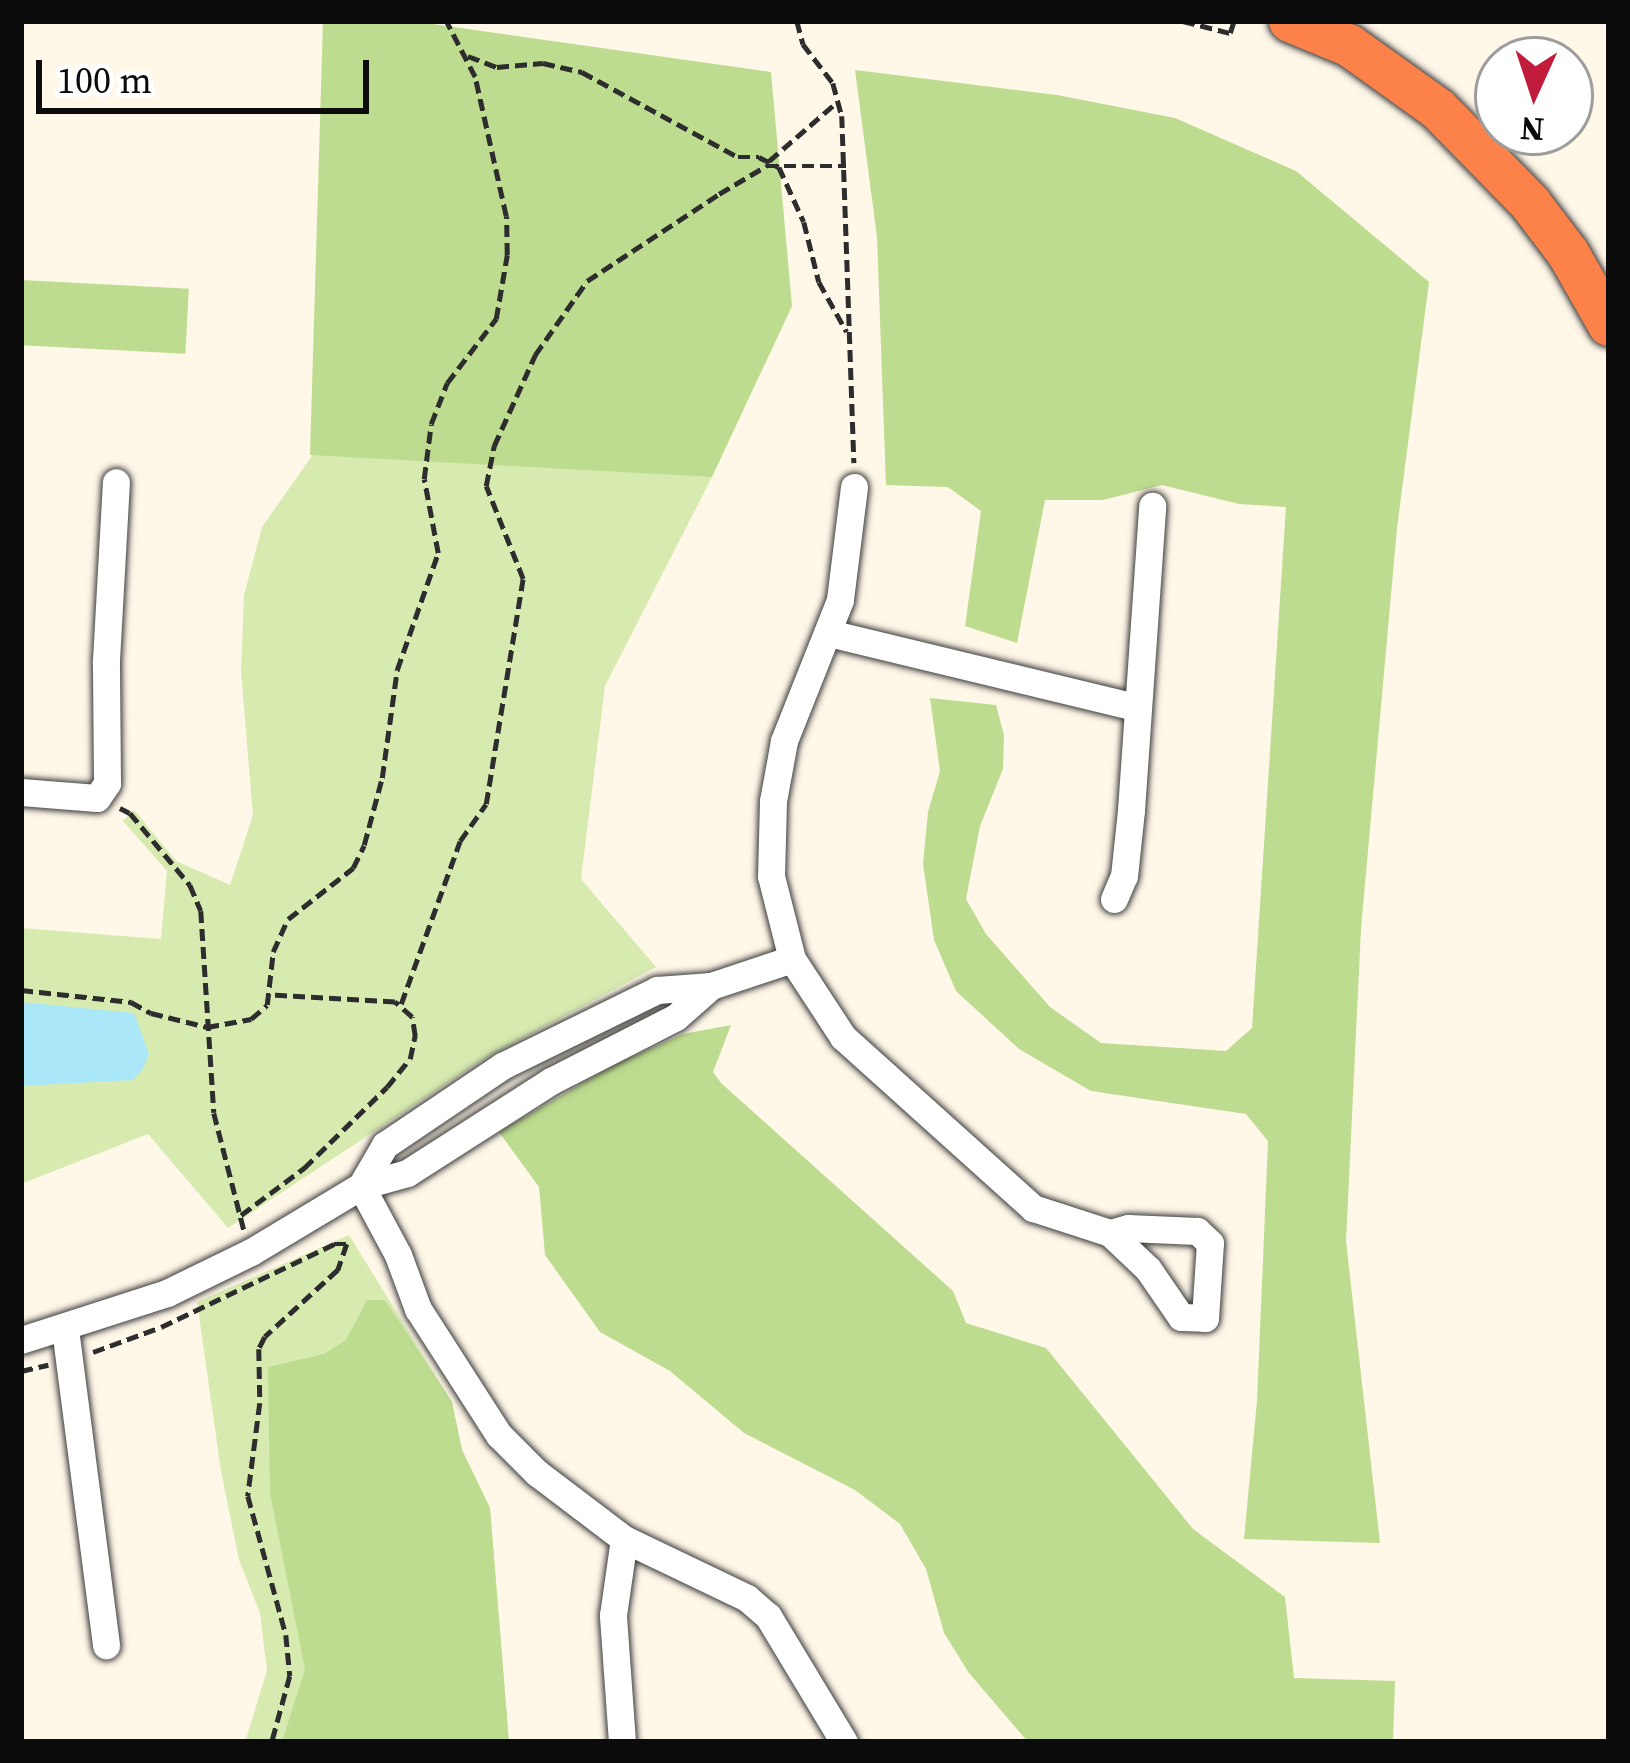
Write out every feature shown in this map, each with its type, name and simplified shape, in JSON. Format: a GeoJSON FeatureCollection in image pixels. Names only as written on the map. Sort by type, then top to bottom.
{"type":"FeatureCollection","features":[{"type":"Feature","properties":{"kind":"highway"},"geometry":{"type":"LineString","coordinates":[[1290,21],[1350,46],[1438,109],[1530,203],[1568,253],[1609,325]]}},
{"type":"Feature","properties":{"kind":"street"},"geometry":{"type":"LineString","coordinates":[[21,793],[97,798],[107,783],[106,660],[116,482]]}},
{"type":"Feature","properties":{"kind":"street"},"geometry":{"type":"LineString","coordinates":[[854,487],[848,566],[829,633],[784,741],[773,800],[771,876],[791,958],[843,1037],[1033,1208],[1110,1233]]}},
{"type":"Feature","properties":{"kind":"street"},"geometry":{"type":"LineString","coordinates":[[1114,899],[1124,876],[1129,832],[1152,506]]}},
{"type":"Feature","properties":{"kind":"street"},"geometry":{"type":"LineString","coordinates":[[829,633],[1136,706]]}},
{"type":"Feature","properties":{"kind":"street"},"geometry":{"type":"LineString","coordinates":[[21,1340],[65,1329],[205,1276],[361,1186],[385,1145],[502,1066],[657,990],[711,986],[791,958]]}},
{"type":"Feature","properties":{"kind":"street"},"geometry":{"type":"LineString","coordinates":[[361,1186],[398,1255],[418,1309],[500,1436],[537,1473],[624,1539],[722,1581],[768,1616],[844,1742]]}},
{"type":"Feature","properties":{"kind":"street"},"geometry":{"type":"LineString","coordinates":[[65,1329],[106,1645]]}},
{"type":"Feature","properties":{"kind":"street"},"geometry":{"type":"LineString","coordinates":[[622,1742],[613,1615],[624,1539]]}},
{"type":"Feature","properties":{"kind":"path"},"geometry":{"type":"LineString","coordinates":[[21,990],[131,1002],[151,1013],[207,1027],[251,1019],[269,995],[278,934],[298,909],[353,868],[374,817],[397,670],[438,553],[425,472],[431,424],[447,383],[496,319],[507,255],[506,215],[468,56],[446,21]]}},
{"type":"Feature","properties":{"kind":"path"},"geometry":{"type":"LineString","coordinates":[[797,21],[797,34],[826,70],[838,100],[846,166],[854,487]]}},
{"type":"Feature","properties":{"kind":"path"},"geometry":{"type":"LineString","coordinates":[[1183,21],[1230,33],[1234,21]]}},
{"type":"Feature","properties":{"kind":"path"},"geometry":{"type":"LineString","coordinates":[[468,56],[496,67],[543,63],[582,72],[738,157],[770,164],[846,166]]}},
{"type":"Feature","properties":{"kind":"path"},"geometry":{"type":"LineString","coordinates":[[401,1004],[460,841],[486,804],[523,579],[486,486],[494,446],[536,355],[587,280],[770,164],[798,131],[822,120],[838,100]]}},
{"type":"Feature","properties":{"kind":"path"},"geometry":{"type":"LineString","coordinates":[[770,164],[792,191],[819,282],[848,332]]}},
{"type":"Feature","properties":{"kind":"path"},"geometry":{"type":"LineString","coordinates":[[97,798],[130,813],[190,885],[201,911],[214,1113],[244,1230]]}},
{"type":"Feature","properties":{"kind":"path"},"geometry":{"type":"LineString","coordinates":[[241,1215],[304,1168],[410,1059],[415,1036],[412,1017],[401,1004],[269,995]]}},
{"type":"Feature","properties":{"kind":"path"},"geometry":{"type":"LineString","coordinates":[[272,1742],[285,1704],[290,1657],[248,1496],[260,1403],[259,1349],[265,1337],[338,1270],[346,1242]]}},
{"type":"Feature","properties":{"kind":"green space"},"geometry":{"type":"Polygon","coordinates":[[[323,21],[412,21],[771,72],[792,306],[712,477],[310,455],[323,21]]]}},
{"type":"Feature","properties":{"kind":"green space"},"geometry":{"type":"Polygon","coordinates":[[[855,70],[1057,95],[1175,118],[1296,171],[1429,282],[1397,528],[1361,929],[1346,1241],[1380,1543],[1244,1539],[1257,1401],[1268,1141],[1246,1114],[1091,1091],[1019,1049],[956,991],[934,940],[923,864],[928,812],[940,771],[930,698],[996,705],[1004,735],[1003,769],[980,826],[966,899],[986,934],[1050,1007],[1101,1043],[1226,1051],[1252,1028],[1286,507],[1239,504],[1162,485],[1103,500],[1045,500],[1017,643],[965,626],[981,511],[948,487],[886,485],[877,237],[855,70]]]}},
{"type":"Feature","properties":{"kind":"green space"},"geometry":{"type":"Polygon","coordinates":[[[21,280],[189,289],[185,354],[21,345],[21,280]]]}},
{"type":"Feature","properties":{"kind":"green space"},"geometry":{"type":"Polygon","coordinates":[[[314,453],[712,477],[605,686],[581,879],[656,967],[482,1060],[228,1228],[148,1134],[21,1184],[21,928],[161,939],[167,871],[123,821],[134,810],[176,861],[230,885],[253,815],[241,671],[244,595],[262,527],[314,453]]]}},
{"type":"Feature","properties":{"kind":"green space"},"geometry":{"type":"Polygon","coordinates":[[[731,1025],[713,1072],[721,1083],[953,1291],[966,1323],[1046,1348],[1193,1529],[1285,1597],[1294,1678],[1395,1681],[1393,1742],[1028,1742],[969,1673],[944,1633],[926,1569],[900,1524],[855,1490],[744,1433],[670,1371],[600,1332],[545,1255],[539,1187],[499,1132],[612,1066],[683,1034],[731,1025]]]}},
{"type":"Feature","properties":{"kind":"green space"},"geometry":{"type":"Polygon","coordinates":[[[349,1235],[452,1402],[462,1450],[490,1508],[509,1742],[245,1742],[267,1671],[260,1613],[239,1560],[221,1471],[197,1302],[349,1235]]]}},
{"type":"Feature","properties":{"kind":"green space"},"geometry":{"type":"Polygon","coordinates":[[[367,1300],[385,1300],[452,1402],[462,1450],[490,1508],[509,1742],[282,1742],[305,1669],[270,1493],[268,1367],[324,1354],[346,1340],[367,1300]]]}},
{"type":"Feature","properties":{"kind":"water"},"geometry":{"type":"Polygon","coordinates":[[[21,1002],[134,1013],[149,1054],[142,1070],[133,1080],[21,1086],[21,1002]]]}}]}
